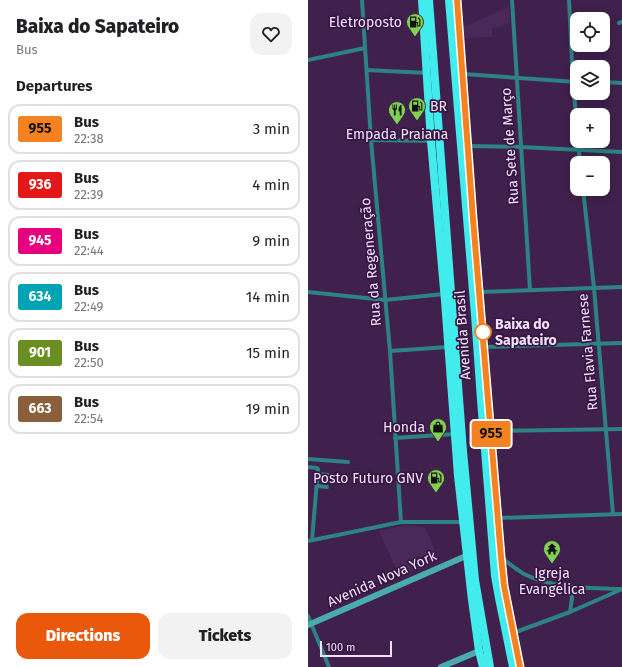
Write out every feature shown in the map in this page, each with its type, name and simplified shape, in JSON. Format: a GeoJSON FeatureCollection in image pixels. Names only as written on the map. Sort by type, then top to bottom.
{"type":"FeatureCollection","features":[{"type":"Feature","properties":{"kind":"highway","name":"Avenida Brasil"},"geometry":{"type":"LineString","coordinates":[[422,0],[428,73],[431,141],[466,556],[479,651],[483,667]]}},
{"type":"Feature","properties":{"kind":"highway","name":"Avenida Brasil"},"geometry":{"type":"LineString","coordinates":[[429,0],[463,451],[475,580],[490,667]]}},
{"type":"Feature","properties":{"kind":"highway","name":"Avenida Brasil"},"geometry":{"type":"LineString","coordinates":[[449,0],[476,315],[487,485],[495,576],[498,598],[513,667]]}},
{"type":"Feature","properties":{"kind":"highway","name":"Avenida Brasil"},"geometry":{"type":"LineString","coordinates":[[457,0],[501,557],[504,586],[520,667]]}},
{"type":"Feature","properties":{"kind":"highway"},"geometry":{"type":"LineString","coordinates":[[455,79],[460,37]]}},
{"type":"Feature","properties":{"kind":"highway"},"geometry":{"type":"LineString","coordinates":[[425,38],[429,55],[441,200],[444,214]]}},
{"type":"Feature","properties":{"kind":"highway"},"geometry":{"type":"LineString","coordinates":[[463,451],[462,467],[465,509],[463,522]]}},
{"type":"Feature","properties":{"kind":"highway"},"geometry":{"type":"LineString","coordinates":[[487,485],[501,557]]}},
{"type":"Feature","properties":{"kind":"main road","name":"Avenida Nova York"},"geometry":{"type":"LineString","coordinates":[[310,624],[466,556]]}},
{"type":"Feature","properties":{"kind":"main road"},"geometry":{"type":"LineString","coordinates":[[441,667],[479,651]]}},
{"type":"Feature","properties":{"kind":"street","name":"Rua da Regeneração"},"geometry":{"type":"LineString","coordinates":[[362,0],[402,522]]}},
{"type":"Feature","properties":{"kind":"street","name":"Rua Sete de Março"},"geometry":{"type":"LineString","coordinates":[[512,0],[530,290]]}},
{"type":"Feature","properties":{"kind":"street"},"geometry":{"type":"LineString","coordinates":[[569,0],[573,60]]}},
{"type":"Feature","properties":{"kind":"street"},"geometry":{"type":"LineString","coordinates":[[308,60],[365,48]]}},
{"type":"Feature","properties":{"kind":"street"},"geometry":{"type":"LineString","coordinates":[[367,70],[428,73]]}},
{"type":"Feature","properties":{"kind":"street"},"geometry":{"type":"LineString","coordinates":[[463,74],[570,82]]}},
{"type":"Feature","properties":{"kind":"street"},"geometry":{"type":"LineString","coordinates":[[610,82],[622,83]]}},
{"type":"Feature","properties":{"kind":"street"},"geometry":{"type":"LineString","coordinates":[[372,140],[431,141]]}},
{"type":"Feature","properties":{"kind":"street"},"geometry":{"type":"LineString","coordinates":[[468,146],[521,146],[622,152]]}},
{"type":"Feature","properties":{"kind":"street"},"geometry":{"type":"LineString","coordinates":[[579,150],[579,156]]}},
{"type":"Feature","properties":{"kind":"street","name":"Rua Flavia Farnese"},"geometry":{"type":"LineString","coordinates":[[584,196],[594,288],[612,514]]}},
{"type":"Feature","properties":{"kind":"street"},"geometry":{"type":"LineString","coordinates":[[480,292],[622,287]]}},
{"type":"Feature","properties":{"kind":"street"},"geometry":{"type":"LineString","coordinates":[[308,292],[385,300],[444,294]]}},
{"type":"Feature","properties":{"kind":"street"},"geometry":{"type":"LineString","coordinates":[[484,346],[622,343]]}},
{"type":"Feature","properties":{"kind":"street"},"geometry":{"type":"LineString","coordinates":[[390,351],[448,347]]}},
{"type":"Feature","properties":{"kind":"street"},"geometry":{"type":"LineString","coordinates":[[491,431],[622,429]]}},
{"type":"Feature","properties":{"kind":"street"},"geometry":{"type":"LineString","coordinates":[[395,438],[455,434]]}},
{"type":"Feature","properties":{"kind":"street"},"geometry":{"type":"LineString","coordinates":[[308,459],[348,462]]}},
{"type":"Feature","properties":{"kind":"street"},"geometry":{"type":"LineString","coordinates":[[308,467],[318,468],[310,541],[402,522],[463,522]]}},
{"type":"Feature","properties":{"kind":"street"},"geometry":{"type":"LineString","coordinates":[[318,474],[328,475]]}},
{"type":"Feature","properties":{"kind":"street"},"geometry":{"type":"LineString","coordinates":[[317,486],[327,487]]}},
{"type":"Feature","properties":{"kind":"street"},"geometry":{"type":"LineString","coordinates":[[498,518],[622,514]]}},
{"type":"Feature","properties":{"kind":"street"},"geometry":{"type":"LineString","coordinates":[[501,557],[528,576],[537,579],[568,587],[622,589]]}},
{"type":"Feature","properties":{"kind":"street"},"geometry":{"type":"LineString","coordinates":[[568,587],[572,598],[570,612]]}},
{"type":"Feature","properties":{"kind":"street"},"geometry":{"type":"LineString","coordinates":[[513,633],[570,612],[622,589]]}},
{"type":"Feature","properties":{"kind":"street"},"geometry":{"type":"LineString","coordinates":[[308,616],[329,667]]}},
{"type":"Feature","properties":{"kind":"shaded area"},"geometry":{"type":"Polygon","coordinates":[[[509,7],[510,23],[492,29],[492,37],[464,38],[463,27],[509,7]]]}},
{"type":"Feature","properties":{"kind":"shaded area"},"geometry":{"type":"Polygon","coordinates":[[[407,525],[425,527],[439,560],[400,577],[379,531],[407,525]]]}},
{"type":"Feature","properties":{"kind":"bus line","name":"955"},"geometry":{"type":"LineString","coordinates":[[457,0],[473,219],[486,361],[501,557],[504,586],[520,667]]}},
{"type":"Feature","properties":{"kind":"place","name":"Eletroposto"},"geometry":{"type":"Point","coordinates":[415,37]}},
{"type":"Feature","properties":{"kind":"place","name":"BR"},"geometry":{"type":"Point","coordinates":[417,121]}},
{"type":"Feature","properties":{"kind":"place","name":"Empada Praiana"},"geometry":{"type":"Point","coordinates":[397,125]}},
{"type":"Feature","properties":{"kind":"place","name":"Baixa do Sapateiro"},"geometry":{"type":"Point","coordinates":[483,332]}},
{"type":"Feature","properties":{"kind":"place","name":"Honda"},"geometry":{"type":"Point","coordinates":[438,442]}},
{"type":"Feature","properties":{"kind":"place","name":"Posto Futuro GNV"},"geometry":{"type":"Point","coordinates":[436,493]}},
{"type":"Feature","properties":{"kind":"place","name":"Igreja Evangélica"},"geometry":{"type":"Point","coordinates":[552,564]}}]}
